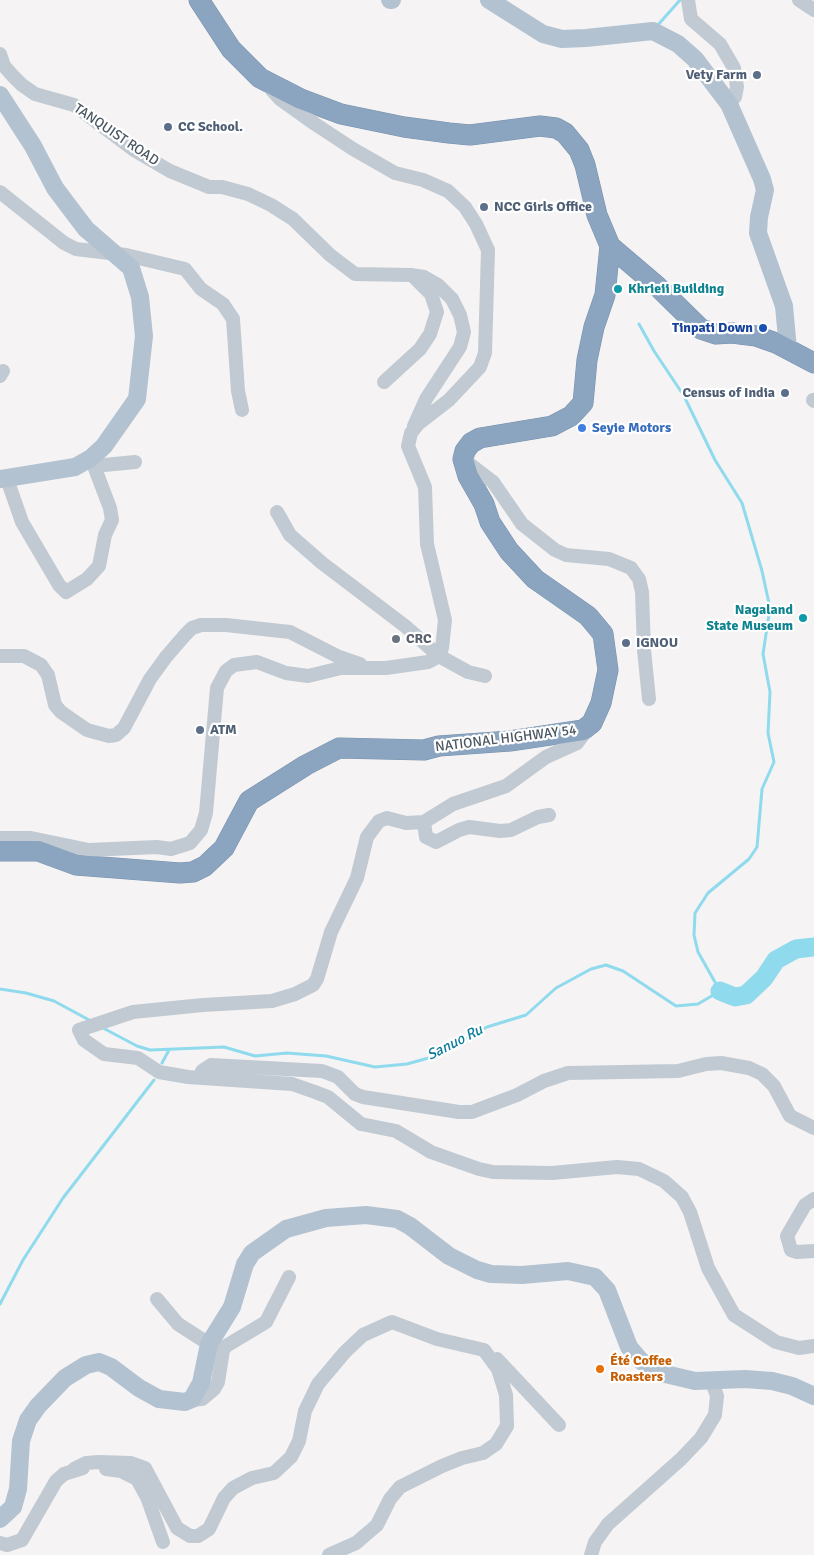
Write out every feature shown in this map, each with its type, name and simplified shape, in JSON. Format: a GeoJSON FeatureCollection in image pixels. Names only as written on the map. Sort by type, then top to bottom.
{"type":"FeatureCollection","features":[{"type":"Feature","properties":{"kind":"highway"},"geometry":{"type":"LineString","coordinates":[[199,0],[231,49],[260,78],[301,99],[341,114],[404,127],[470,134],[540,126],[556,128],[565,133],[579,150],[586,165],[597,215],[610,246],[658,286],[701,329],[716,334],[732,333],[756,336],[788,349],[814,363]]}},
{"type":"Feature","properties":{"kind":"highway"},"geometry":{"type":"LineString","coordinates":[[463,459],[465,451],[471,443],[480,438],[552,426],[571,416],[583,403],[587,360],[594,327],[605,295],[610,246]]}},
{"type":"Feature","properties":{"kind":"highway","name":"NATIONAL HIGHWAY 54"},"geometry":{"type":"LineString","coordinates":[[0,852],[38,851],[76,865],[180,873],[193,872],[205,866],[224,848],[249,801],[306,765],[339,748],[424,750],[438,746],[510,741],[584,730],[592,723],[601,704],[608,670],[602,634],[588,616],[535,579],[509,551],[490,522],[484,504],[468,476],[463,459]]}},
{"type":"Feature","properties":{"kind":"main road"},"geometry":{"type":"LineString","coordinates":[[488,0],[543,34],[562,39],[653,31],[678,44],[695,59],[729,104],[762,179],[765,190],[759,217],[758,233],[784,306],[788,349]]}},
{"type":"Feature","properties":{"kind":"main road"},"geometry":{"type":"LineString","coordinates":[[0,95],[32,146],[55,188],[70,208],[86,229],[131,268],[140,297],[144,336],[141,378],[137,399],[93,462],[75,467],[4,479]]}},
{"type":"Feature","properties":{"kind":"main road"},"geometry":{"type":"LineString","coordinates":[[0,1519],[14,1507],[18,1489],[21,1441],[28,1420],[38,1406],[65,1378],[86,1365],[99,1362],[111,1367],[144,1391],[159,1399],[172,1402],[190,1400],[201,1383],[209,1344],[232,1308],[245,1264],[252,1253],[273,1236],[286,1229],[344,1215],[381,1215],[397,1219],[410,1226],[449,1256],[477,1270],[504,1275],[568,1271],[595,1277],[607,1290],[629,1347],[640,1360],[657,1372],[675,1378],[712,1382],[746,1379],[772,1381],[792,1386],[814,1396]]}},
{"type":"Feature","properties":{"kind":"street"},"geometry":{"type":"LineString","coordinates":[[688,0],[691,19],[720,44],[734,68],[737,87],[734,97],[729,104]]}},
{"type":"Feature","properties":{"kind":"street"},"geometry":{"type":"LineString","coordinates":[[799,0],[814,10]]}},
{"type":"Feature","properties":{"kind":"street","name":"TANQUIST ROAD"},"geometry":{"type":"LineString","coordinates":[[0,54],[4,66],[22,85],[35,94],[74,105],[134,150],[170,171],[209,187],[222,187],[248,194],[270,205],[293,219],[330,255],[355,274],[411,275],[424,277],[438,285],[452,299],[460,315],[464,332],[460,348],[419,412],[411,433]]}},
{"type":"Feature","properties":{"kind":"street"},"geometry":{"type":"LineString","coordinates":[[0,838],[31,838],[89,850],[157,847],[171,849],[190,843],[201,830],[206,813],[216,688],[226,671],[234,665],[257,662],[286,673],[308,676],[341,668],[415,665],[428,662],[439,656],[445,636],[445,620],[426,544],[425,487],[408,446],[411,433],[418,424],[449,400],[480,367],[485,353],[488,264],[488,250],[484,237],[465,207],[448,191],[424,180],[395,173],[353,149],[280,99],[260,78]]}},
{"type":"Feature","properties":{"kind":"street"},"geometry":{"type":"LineString","coordinates":[[0,192],[64,243],[76,249],[118,255],[185,269],[201,289],[216,298],[229,311],[233,319],[238,391],[242,410]]}},
{"type":"Feature","properties":{"kind":"street"},"geometry":{"type":"LineString","coordinates":[[384,382],[420,349],[430,334],[437,312],[431,294],[411,275]]}},
{"type":"Feature","properties":{"kind":"street"},"geometry":{"type":"LineString","coordinates":[[463,459],[493,482],[522,524],[555,550],[566,555],[609,559],[631,568],[639,579],[642,592],[644,650],[649,700]]}},
{"type":"Feature","properties":{"kind":"street"},"geometry":{"type":"LineString","coordinates":[[4,479],[22,522],[59,585],[66,592],[87,579],[99,566],[105,535],[112,520],[110,508],[93,462],[134,462]]}},
{"type":"Feature","properties":{"kind":"street"},"geometry":{"type":"LineString","coordinates":[[278,512],[290,535],[322,563],[405,626],[439,656],[468,672],[485,676]]}},
{"type":"Feature","properties":{"kind":"street"},"geometry":{"type":"LineString","coordinates":[[0,656],[24,656],[41,665],[48,675],[55,705],[61,712],[87,730],[109,736],[116,735],[124,728],[150,679],[166,657],[189,631],[201,625],[226,624],[290,632],[337,656],[373,668]]}},
{"type":"Feature","properties":{"kind":"street"},"geometry":{"type":"LineString","coordinates":[[592,723],[576,743],[546,758],[506,786],[453,804],[424,822],[414,824],[387,818],[379,821],[367,837],[357,878],[331,932],[317,979],[313,985],[272,1001],[203,1004],[133,1012],[79,1030],[84,1040],[108,1056],[134,1057],[159,1072],[188,1077],[292,1084],[328,1097],[361,1124],[396,1131],[442,1157],[494,1172],[552,1173],[617,1167],[639,1168],[664,1181],[682,1197],[690,1212],[708,1268],[734,1315],[776,1342],[799,1348],[814,1346]]}},
{"type":"Feature","properties":{"kind":"street"},"geometry":{"type":"LineString","coordinates":[[424,822],[426,837],[436,842],[459,830],[469,828],[500,832],[511,830],[538,817],[549,816]]}},
{"type":"Feature","properties":{"kind":"street"},"geometry":{"type":"LineString","coordinates":[[206,1077],[202,1071],[211,1065],[322,1071],[338,1077],[355,1094],[363,1097],[458,1112],[472,1112],[517,1095],[544,1081],[568,1073],[678,1071],[706,1064],[721,1063],[749,1068],[762,1074],[774,1086],[790,1116],[814,1128]]}},
{"type":"Feature","properties":{"kind":"street"},"geometry":{"type":"LineString","coordinates":[[814,1199],[805,1205],[787,1236],[791,1250],[802,1252],[814,1251]]}},
{"type":"Feature","properties":{"kind":"street"},"geometry":{"type":"LineString","coordinates":[[190,1400],[202,1399],[214,1389],[218,1382],[223,1350],[226,1346],[266,1322],[290,1277]]}},
{"type":"Feature","properties":{"kind":"street"},"geometry":{"type":"LineString","coordinates":[[157,1299],[178,1324],[209,1344]]}},
{"type":"Feature","properties":{"kind":"street"},"geometry":{"type":"LineString","coordinates":[[0,1544],[7,1545],[22,1540],[56,1481],[86,1463],[99,1462],[131,1463],[146,1468],[177,1528],[190,1536],[198,1536],[209,1529],[224,1498],[233,1488],[246,1480],[274,1473],[291,1457],[299,1441],[305,1411],[318,1384],[345,1352],[364,1335],[392,1322],[437,1339],[484,1350],[500,1361],[559,1425]]}},
{"type":"Feature","properties":{"kind":"street"},"geometry":{"type":"LineString","coordinates":[[329,1555],[356,1543],[377,1525],[390,1499],[400,1488],[435,1468],[483,1453],[496,1444],[507,1426],[506,1395],[498,1369],[484,1350]]}},
{"type":"Feature","properties":{"kind":"street"},"geometry":{"type":"LineString","coordinates":[[591,1555],[595,1542],[608,1524],[681,1459],[701,1438],[715,1415],[717,1396],[712,1382]]}},
{"type":"Feature","properties":{"kind":"street"},"geometry":{"type":"LineString","coordinates":[[74,1469],[121,1471],[137,1479],[147,1497],[163,1542]]}},
{"type":"Feature","properties":{"kind":"waterway"},"geometry":{"type":"LineString","coordinates":[[657,26],[680,0]]}},
{"type":"Feature","properties":{"kind":"waterway"},"geometry":{"type":"LineString","coordinates":[[103,1028],[137,1046],[150,1050],[224,1047],[255,1056],[287,1053],[326,1056],[375,1067],[407,1064],[432,1057],[487,1027],[526,1015],[556,988],[591,969],[606,965],[623,971],[676,1006],[698,1004],[720,991],[698,952],[694,935],[695,913],[708,893],[749,859],[757,847],[762,789],[774,762],[768,733],[770,692],[763,654],[770,608],[762,571],[742,503],[715,460],[684,396],[654,351],[639,324]]}},
{"type":"Feature","properties":{"kind":"waterway","name":"Sanuo Ru"},"geometry":{"type":"LineString","coordinates":[[720,991],[735,997],[746,995],[764,978],[776,960],[796,949],[814,947]]}},
{"type":"Feature","properties":{"kind":"waterway","name":"Sanuo Ru"},"geometry":{"type":"LineString","coordinates":[[0,989],[26,993],[54,1001],[91,1021]]}},
{"type":"Feature","properties":{"kind":"waterway"},"geometry":{"type":"LineString","coordinates":[[162,1063],[169,1050]]}},
{"type":"Feature","properties":{"kind":"waterway"},"geometry":{"type":"LineString","coordinates":[[0,1304],[23,1260],[63,1198],[154,1080]]}},
{"type":"Feature","properties":{"kind":"place","name":"Vety Farm"},"geometry":{"type":"Point","coordinates":[757,75]}},
{"type":"Feature","properties":{"kind":"place","name":"CC School."},"geometry":{"type":"Point","coordinates":[168,127]}},
{"type":"Feature","properties":{"kind":"place","name":"NCC Girls Office"},"geometry":{"type":"Point","coordinates":[484,207]}},
{"type":"Feature","properties":{"kind":"place","name":"Khrieii Building"},"geometry":{"type":"Point","coordinates":[618,289]}},
{"type":"Feature","properties":{"kind":"place","name":"Tinpati Down"},"geometry":{"type":"Point","coordinates":[763,328]}},
{"type":"Feature","properties":{"kind":"place","name":"Census of India"},"geometry":{"type":"Point","coordinates":[785,393]}},
{"type":"Feature","properties":{"kind":"place","name":"Seyie Motors"},"geometry":{"type":"Point","coordinates":[582,428]}},
{"type":"Feature","properties":{"kind":"place","name":"Nagaland State Museum"},"geometry":{"type":"Point","coordinates":[803,618]}},
{"type":"Feature","properties":{"kind":"place","name":"CRC"},"geometry":{"type":"Point","coordinates":[396,639]}},
{"type":"Feature","properties":{"kind":"place","name":"IGNOU"},"geometry":{"type":"Point","coordinates":[626,643]}},
{"type":"Feature","properties":{"kind":"place","name":"ATM"},"geometry":{"type":"Point","coordinates":[200,730]}},
{"type":"Feature","properties":{"kind":"place","name":"Été Coffee Roasters"},"geometry":{"type":"Point","coordinates":[600,1369]}}]}
